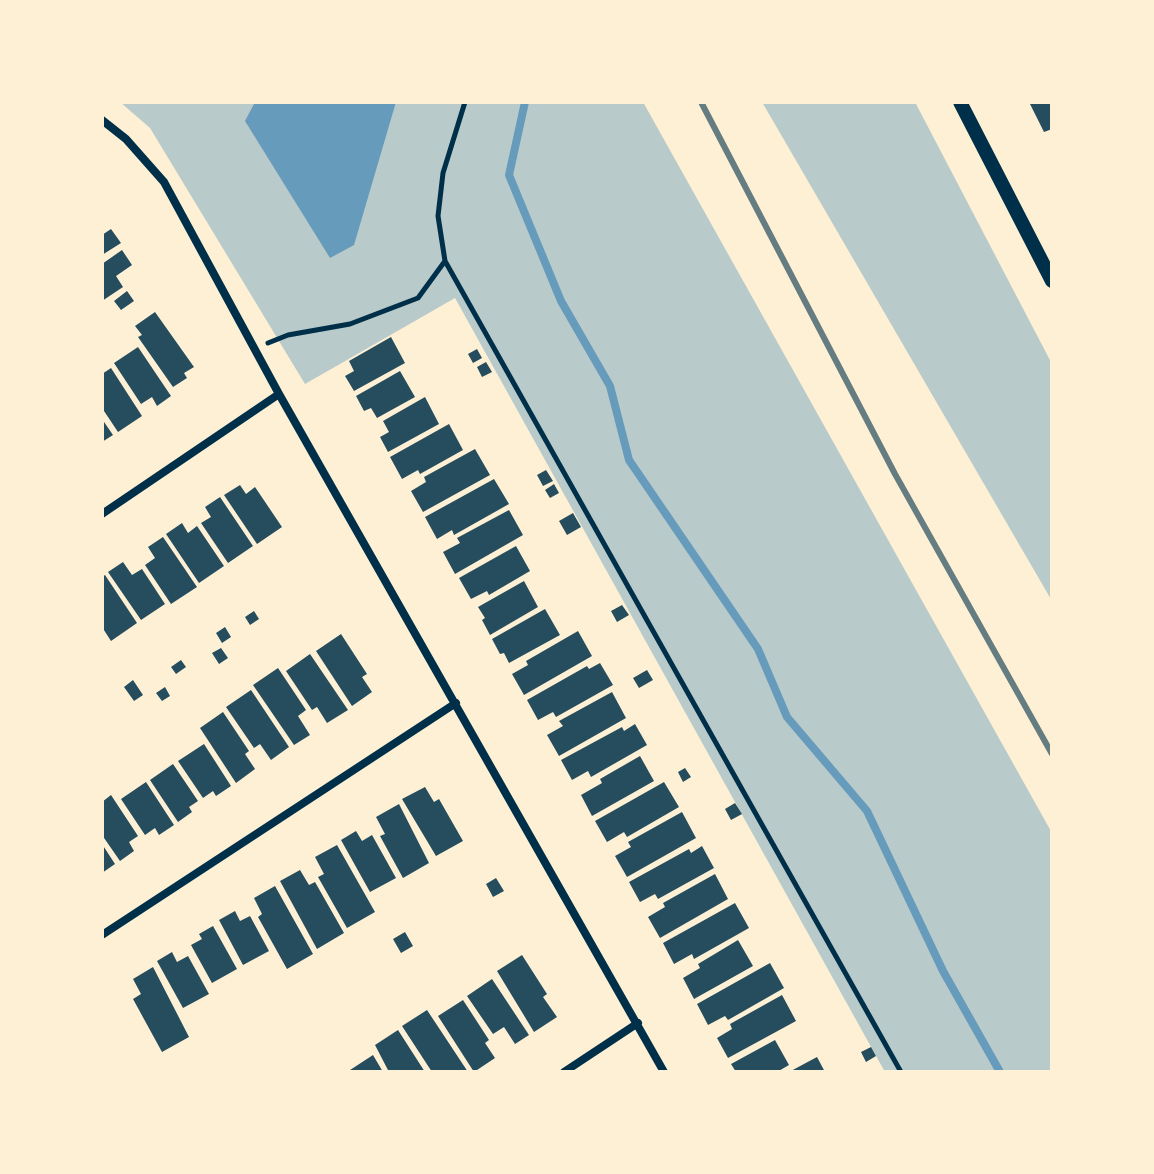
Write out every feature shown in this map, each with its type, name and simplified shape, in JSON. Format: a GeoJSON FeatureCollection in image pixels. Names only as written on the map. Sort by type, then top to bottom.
{"type":"FeatureCollection","features":[{"type":"Feature","properties":{"kind":"street"},"geometry":{"type":"LineString","coordinates":[[960,102],[1052,281]]}},
{"type":"Feature","properties":{"kind":"street"},"geometry":{"type":"LineString","coordinates":[[102,120],[126,139],[164,182],[279,394],[664,1072]]}},
{"type":"Feature","properties":{"kind":"street"},"geometry":{"type":"LineString","coordinates":[[102,514],[279,394]]}},
{"type":"Feature","properties":{"kind":"street"},"geometry":{"type":"LineString","coordinates":[[102,935],[456,703]]}},
{"type":"Feature","properties":{"kind":"street"},"geometry":{"type":"LineString","coordinates":[[564,1072],[638,1023]]}},
{"type":"Feature","properties":{"kind":"path"},"geometry":{"type":"LineString","coordinates":[[465,102],[443,173],[438,216],[445,261],[901,1072]]}},
{"type":"Feature","properties":{"kind":"path"},"geometry":{"type":"LineString","coordinates":[[255,349],[288,335],[350,324],[418,298],[445,261]]}},
{"type":"Feature","properties":{"kind":"shaded area"},"geometry":{"type":"Polygon","coordinates":[[[120,102],[643,102],[1052,833],[1052,1072],[885,1072],[455,298],[305,384],[150,128],[120,102]]]}},
{"type":"Feature","properties":{"kind":"shaded area"},"geometry":{"type":"Polygon","coordinates":[[[762,102],[915,102],[1052,364],[1052,601],[762,102]]]}},
{"type":"Feature","properties":{"kind":"water"},"geometry":{"type":"Polygon","coordinates":[[[255,102],[396,102],[354,245],[330,258],[245,121],[255,102]]]}},
{"type":"Feature","properties":{"kind":"building"},"geometry":{"type":"Polygon","coordinates":[[[1029,102],[1052,102],[1052,129],[1044,132],[1029,102]]]}},
{"type":"Feature","properties":{"kind":"building"},"geometry":{"type":"Polygon","coordinates":[[[111,229],[121,243],[102,255],[102,235],[111,229]]]}},
{"type":"Feature","properties":{"kind":"building"},"geometry":{"type":"Polygon","coordinates":[[[122,250],[132,265],[116,276],[123,287],[102,301],[102,264],[122,250]]]}},
{"type":"Feature","properties":{"kind":"building"},"geometry":{"type":"Polygon","coordinates":[[[127,291],[134,301],[121,310],[114,301],[127,291]]]}},
{"type":"Feature","properties":{"kind":"building"},"geometry":{"type":"Polygon","coordinates":[[[155,312],[194,367],[184,373],[187,378],[173,387],[138,337],[142,335],[135,326],[155,312]]]}},
{"type":"Feature","properties":{"kind":"building"},"geometry":{"type":"Polygon","coordinates":[[[391,337],[405,363],[354,391],[345,376],[354,371],[349,361],[391,337]]]}},
{"type":"Feature","properties":{"kind":"building"},"geometry":{"type":"Polygon","coordinates":[[[138,347],[171,396],[157,406],[152,397],[141,404],[114,363],[138,347]]]}},
{"type":"Feature","properties":{"kind":"building"},"geometry":{"type":"Polygon","coordinates":[[[477,349],[482,358],[473,363],[468,354],[477,349]]]}},
{"type":"Feature","properties":{"kind":"building"},"geometry":{"type":"Polygon","coordinates":[[[486,362],[492,372],[482,377],[477,367],[486,362]]]}},
{"type":"Feature","properties":{"kind":"building"},"geometry":{"type":"Polygon","coordinates":[[[111,368],[142,416],[118,432],[102,408],[102,374],[111,368]]]}},
{"type":"Feature","properties":{"kind":"building"},"geometry":{"type":"Polygon","coordinates":[[[400,371],[415,397],[377,418],[371,408],[364,411],[356,396],[400,371]]]}},
{"type":"Feature","properties":{"kind":"building"},"geometry":{"type":"Polygon","coordinates":[[[425,397],[439,424],[388,452],[380,437],[389,432],[383,421],[425,397]]]}},
{"type":"Feature","properties":{"kind":"building"},"geometry":{"type":"Polygon","coordinates":[[[102,419],[113,435],[102,442],[102,419]]]}},
{"type":"Feature","properties":{"kind":"building"},"geometry":{"type":"Polygon","coordinates":[[[449,424],[463,450],[420,474],[418,470],[402,479],[390,457],[449,424]]]}},
{"type":"Feature","properties":{"kind":"building"},"geometry":{"type":"Polygon","coordinates":[[[475,449],[490,475],[423,512],[411,491],[426,482],[424,477],[475,449]]]}},
{"type":"Feature","properties":{"kind":"building"},"geometry":{"type":"Polygon","coordinates":[[[546,470],[553,481],[543,486],[537,475],[546,470]]]}},
{"type":"Feature","properties":{"kind":"building"},"geometry":{"type":"Polygon","coordinates":[[[494,479],[509,504],[454,535],[452,530],[437,539],[425,517],[494,479]]]}},
{"type":"Feature","properties":{"kind":"building"},"geometry":{"type":"Polygon","coordinates":[[[554,484],[559,493],[550,498],[545,490],[554,484]]]}},
{"type":"Feature","properties":{"kind":"building"},"geometry":{"type":"Polygon","coordinates":[[[240,485],[246,494],[255,487],[282,527],[257,544],[224,495],[240,485]]]}},
{"type":"Feature","properties":{"kind":"building"},"geometry":{"type":"Polygon","coordinates":[[[220,497],[253,546],[228,563],[201,523],[211,517],[205,507],[220,497]]]}},
{"type":"Feature","properties":{"kind":"building"},"geometry":{"type":"Polygon","coordinates":[[[509,510],[523,535],[455,574],[443,552],[460,543],[457,538],[509,510]]]}},
{"type":"Feature","properties":{"kind":"building"},"geometry":{"type":"Polygon","coordinates":[[[573,513],[581,527],[567,535],[559,521],[573,513]]]}},
{"type":"Feature","properties":{"kind":"building"},"geometry":{"type":"Polygon","coordinates":[[[182,523],[188,533],[197,526],[224,566],[199,583],[166,534],[182,523]]]}},
{"type":"Feature","properties":{"kind":"building"},"geometry":{"type":"Polygon","coordinates":[[[163,537],[197,587],[171,604],[145,565],[155,558],[148,547],[163,537]]]}},
{"type":"Feature","properties":{"kind":"building"},"geometry":{"type":"Polygon","coordinates":[[[516,546],[530,571],[489,595],[487,591],[471,599],[459,578],[516,546]]]}},
{"type":"Feature","properties":{"kind":"building"},"geometry":{"type":"Polygon","coordinates":[[[123,562],[132,575],[142,569],[165,604],[141,620],[108,572],[123,562]]]}},
{"type":"Feature","properties":{"kind":"building"},"geometry":{"type":"Polygon","coordinates":[[[105,575],[137,623],[111,641],[102,627],[102,577],[105,575]]]}},
{"type":"Feature","properties":{"kind":"building"},"geometry":{"type":"Polygon","coordinates":[[[524,581],[538,607],[490,635],[478,607],[524,581]]]}},
{"type":"Feature","properties":{"kind":"building"},"geometry":{"type":"Polygon","coordinates":[[[622,605],[629,615],[617,622],[611,611],[622,605]]]}},
{"type":"Feature","properties":{"kind":"building"},"geometry":{"type":"Polygon","coordinates":[[[545,609],[560,635],[509,663],[492,639],[545,609]]]}},
{"type":"Feature","properties":{"kind":"building"},"geometry":{"type":"Polygon","coordinates":[[[254,611],[259,619],[250,625],[245,617],[254,611]]]}},
{"type":"Feature","properties":{"kind":"building"},"geometry":{"type":"Polygon","coordinates":[[[225,627],[231,637],[222,643],[216,633],[225,627]]]}},
{"type":"Feature","properties":{"kind":"building"},"geometry":{"type":"Polygon","coordinates":[[[578,631],[592,656],[524,695],[512,674],[528,665],[526,661],[578,631]]]}},
{"type":"Feature","properties":{"kind":"building"},"geometry":{"type":"Polygon","coordinates":[[[341,634],[367,674],[362,677],[372,692],[352,706],[316,651],[341,634]]]}},
{"type":"Feature","properties":{"kind":"building"},"geometry":{"type":"Polygon","coordinates":[[[221,648],[228,658],[219,664],[212,653],[221,648]]]}},
{"type":"Feature","properties":{"kind":"building"},"geometry":{"type":"Polygon","coordinates":[[[310,654],[348,710],[327,723],[317,707],[312,710],[286,671],[310,654]]]}},
{"type":"Feature","properties":{"kind":"building"},"geometry":{"type":"Polygon","coordinates":[[[181,660],[186,667],[176,674],[171,667],[181,660]]]}},
{"type":"Feature","properties":{"kind":"building"},"geometry":{"type":"Polygon","coordinates":[[[600,663],[613,685],[556,717],[553,712],[538,720],[527,700],[587,666],[589,669],[600,663]]]}},
{"type":"Feature","properties":{"kind":"building"},"geometry":{"type":"Polygon","coordinates":[[[278,668],[306,710],[298,716],[310,735],[294,745],[253,685],[278,668]]]}},
{"type":"Feature","properties":{"kind":"building"},"geometry":{"type":"Polygon","coordinates":[[[647,670],[653,680],[639,688],[633,678],[647,670]]]}},
{"type":"Feature","properties":{"kind":"building"},"geometry":{"type":"Polygon","coordinates":[[[133,680],[143,695],[134,701],[124,687],[133,680]]]}},
{"type":"Feature","properties":{"kind":"building"},"geometry":{"type":"Polygon","coordinates":[[[165,687],[170,696],[162,701],[156,693],[165,687]]]}},
{"type":"Feature","properties":{"kind":"building"},"geometry":{"type":"Polygon","coordinates":[[[251,690],[289,747],[271,760],[260,744],[254,748],[226,707],[251,690]]]}},
{"type":"Feature","properties":{"kind":"building"},"geometry":{"type":"Polygon","coordinates":[[[612,692],[626,718],[559,756],[547,735],[563,726],[559,721],[612,692]]]}},
{"type":"Feature","properties":{"kind":"building"},"geometry":{"type":"Polygon","coordinates":[[[223,712],[249,751],[245,754],[255,769],[236,783],[200,728],[223,712]]]}},
{"type":"Feature","properties":{"kind":"building"},"geometry":{"type":"Polygon","coordinates":[[[635,724],[647,745],[591,777],[588,771],[572,780],[561,760],[622,727],[624,731],[635,724]]]}},
{"type":"Feature","properties":{"kind":"building"},"geometry":{"type":"Polygon","coordinates":[[[204,744],[231,786],[216,796],[213,791],[203,798],[178,761],[204,744]]]}},
{"type":"Feature","properties":{"kind":"building"},"geometry":{"type":"Polygon","coordinates":[[[640,756],[654,781],[592,816],[581,795],[602,783],[600,779],[640,756]]]}},
{"type":"Feature","properties":{"kind":"building"},"geometry":{"type":"Polygon","coordinates":[[[173,764],[198,801],[189,807],[192,812],[178,822],[150,780],[173,764]]]}},
{"type":"Feature","properties":{"kind":"building"},"geometry":{"type":"Polygon","coordinates":[[[685,768],[691,777],[683,782],[678,772],[685,768]]]}},
{"type":"Feature","properties":{"kind":"building"},"geometry":{"type":"Polygon","coordinates":[[[146,782],[174,825],[159,835],[155,828],[145,835],[121,799],[146,782]]]}},
{"type":"Feature","properties":{"kind":"building"},"geometry":{"type":"Polygon","coordinates":[[[664,782],[679,807],[627,837],[624,832],[607,842],[595,821],[664,782]]]}},
{"type":"Feature","properties":{"kind":"building"},"geometry":{"type":"Polygon","coordinates":[[[425,787],[434,802],[439,799],[463,841],[436,856],[402,799],[425,787]]]}},
{"type":"Feature","properties":{"kind":"building"},"geometry":{"type":"Polygon","coordinates":[[[111,795],[138,836],[129,842],[134,851],[120,861],[102,835],[102,802],[111,795]]]}},
{"type":"Feature","properties":{"kind":"building"},"geometry":{"type":"Polygon","coordinates":[[[735,803],[742,814],[731,820],[725,809],[735,803]]]}},
{"type":"Feature","properties":{"kind":"building"},"geometry":{"type":"Polygon","coordinates":[[[399,804],[429,863],[403,878],[380,836],[385,834],[376,817],[399,804]]]}},
{"type":"Feature","properties":{"kind":"building"},"geometry":{"type":"Polygon","coordinates":[[[682,812],[696,838],[627,877],[615,856],[631,847],[628,842],[682,812]]]}},
{"type":"Feature","properties":{"kind":"building"},"geometry":{"type":"Polygon","coordinates":[[[356,831],[362,841],[372,835],[396,878],[370,892],[341,840],[356,831]]]}},
{"type":"Feature","properties":{"kind":"building"},"geometry":{"type":"Polygon","coordinates":[[[102,844],[115,864],[102,873],[102,844]]]}},
{"type":"Feature","properties":{"kind":"building"},"geometry":{"type":"Polygon","coordinates":[[[337,845],[375,912],[347,928],[318,877],[324,874],[315,857],[337,845]]]}},
{"type":"Feature","properties":{"kind":"building"},"geometry":{"type":"Polygon","coordinates":[[[702,846],[714,868],[658,899],[655,894],[640,902],[629,882],[689,849],[691,853],[702,846]]]}},
{"type":"Feature","properties":{"kind":"building"},"geometry":{"type":"Polygon","coordinates":[[[300,870],[309,885],[315,882],[344,933],[317,949],[280,881],[300,870]]]}},
{"type":"Feature","properties":{"kind":"building"},"geometry":{"type":"Polygon","coordinates":[[[715,874],[728,899],[660,938],[648,917],[665,907],[663,903],[715,874]]]}},
{"type":"Feature","properties":{"kind":"building"},"geometry":{"type":"Polygon","coordinates":[[[496,878],[504,891],[493,897],[486,884],[496,878]]]}},
{"type":"Feature","properties":{"kind":"building"},"geometry":{"type":"Polygon","coordinates":[[[275,886],[313,954],[287,969],[258,917],[262,914],[254,898],[275,886]]]}},
{"type":"Feature","properties":{"kind":"building"},"geometry":{"type":"Polygon","coordinates":[[[735,903],[749,928],[694,959],[692,954],[674,964],[663,943],[735,903]]]}},
{"type":"Feature","properties":{"kind":"building"},"geometry":{"type":"Polygon","coordinates":[[[235,911],[240,921],[250,916],[269,951],[243,965],[219,920],[235,911]]]}},
{"type":"Feature","properties":{"kind":"building"},"geometry":{"type":"Polygon","coordinates":[[[213,926],[237,969],[212,983],[191,945],[202,939],[199,934],[213,926]]]}},
{"type":"Feature","properties":{"kind":"building"},"geometry":{"type":"Polygon","coordinates":[[[405,932],[413,946],[401,953],[393,939],[405,932]]]}},
{"type":"Feature","properties":{"kind":"building"},"geometry":{"type":"Polygon","coordinates":[[[738,940],[753,966],[694,999],[683,978],[700,968],[698,964],[738,940]]]}},
{"type":"Feature","properties":{"kind":"building"},"geometry":{"type":"Polygon","coordinates":[[[172,952],[177,962],[188,956],[209,994],[183,1008],[157,961],[172,952]]]}},
{"type":"Feature","properties":{"kind":"building"},"geometry":{"type":"Polygon","coordinates":[[[522,955],[547,994],[543,997],[557,1017],[534,1032],[497,971],[522,955]]]}},
{"type":"Feature","properties":{"kind":"building"},"geometry":{"type":"Polygon","coordinates":[[[770,963],[784,988],[728,1020],[725,1016],[708,1025],[697,1004],[770,963]]]}},
{"type":"Feature","properties":{"kind":"building"},"geometry":{"type":"Polygon","coordinates":[[[153,967],[189,1037],[162,1052],[133,999],[141,994],[133,979],[153,967]]]}},
{"type":"Feature","properties":{"kind":"building"},"geometry":{"type":"Polygon","coordinates":[[[492,979],[529,1035],[515,1044],[504,1027],[493,1034],[467,996],[492,979]]]}},
{"type":"Feature","properties":{"kind":"building"},"geometry":{"type":"Polygon","coordinates":[[[782,995],[796,1021],[728,1058],[717,1038],[732,1029],[730,1024],[782,995]]]}},
{"type":"Feature","properties":{"kind":"building"},"geometry":{"type":"Polygon","coordinates":[[[463,1000],[489,1040],[485,1043],[495,1058],[474,1072],[438,1016],[463,1000]]]}},
{"type":"Feature","properties":{"kind":"building"},"geometry":{"type":"Polygon","coordinates":[[[427,1010],[468,1072],[432,1072],[402,1026],[427,1010]]]}},
{"type":"Feature","properties":{"kind":"building"},"geometry":{"type":"Polygon","coordinates":[[[398,1030],[425,1072],[389,1072],[375,1045],[398,1030]]]}},
{"type":"Feature","properties":{"kind":"building"},"geometry":{"type":"Polygon","coordinates":[[[775,1040],[789,1065],[777,1072],[736,1072],[731,1064],[775,1040]]]}},
{"type":"Feature","properties":{"kind":"building"},"geometry":{"type":"Polygon","coordinates":[[[871,1047],[876,1056],[866,1062],[861,1052],[871,1047]]]}},
{"type":"Feature","properties":{"kind":"building"},"geometry":{"type":"Polygon","coordinates":[[[373,1055],[383,1072],[347,1072],[373,1055]]]}},
{"type":"Feature","properties":{"kind":"building"},"geometry":{"type":"Polygon","coordinates":[[[817,1057],[825,1072],[789,1072],[817,1057]]]}},
{"type":"Feature","properties":{"kind":"waterway"},"geometry":{"type":"LineString","coordinates":[[525,102],[509,175],[561,301],[610,386],[629,460],[758,649],[787,717],[867,811],[943,971],[1000,1072]]}},
{"type":"Feature","properties":{"kind":"railway"},"geometry":{"type":"LineString","coordinates":[[701,102],[895,474],[1052,754]]}}]}
